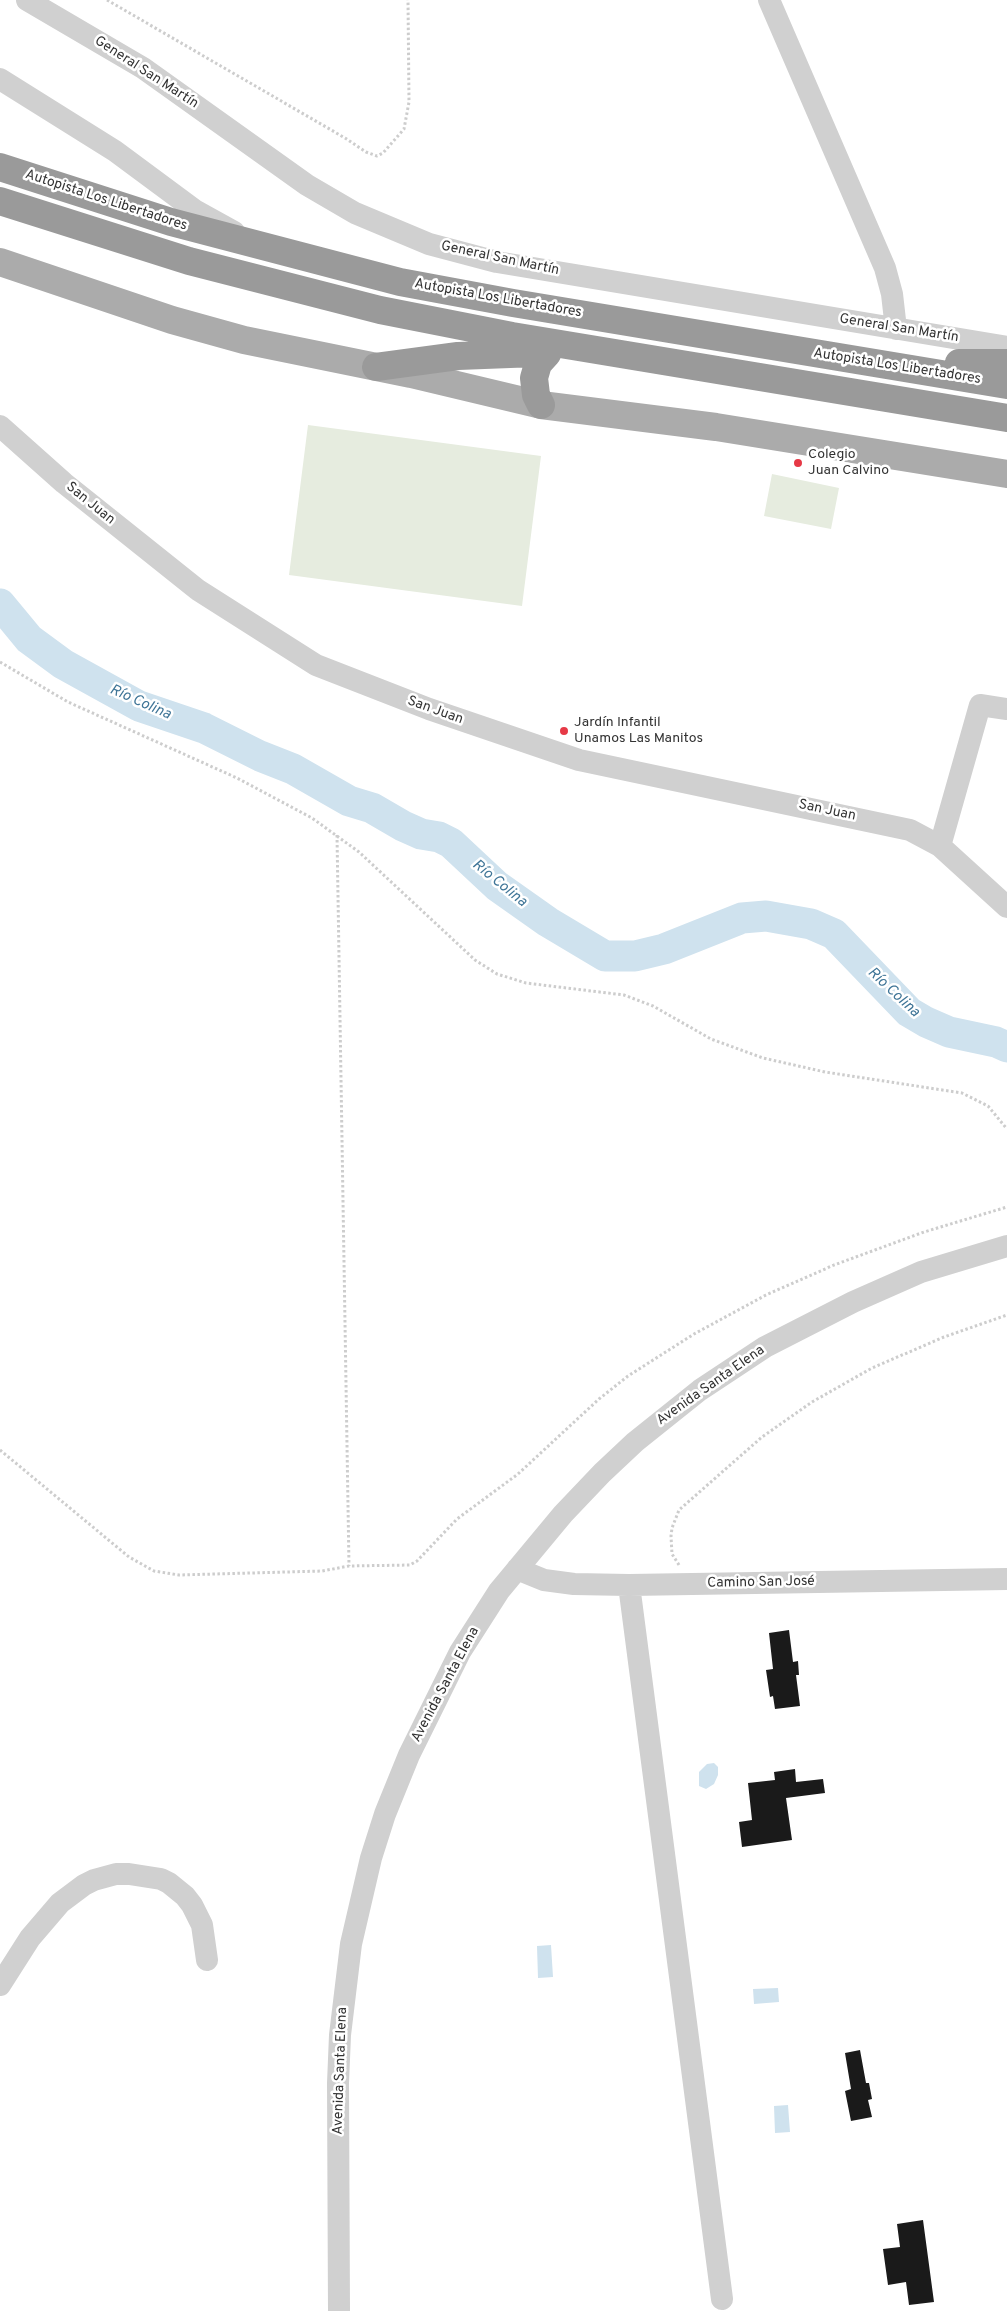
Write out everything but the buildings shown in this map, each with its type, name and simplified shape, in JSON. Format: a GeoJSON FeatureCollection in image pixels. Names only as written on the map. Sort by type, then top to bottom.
{"type":"FeatureCollection","features":[{"type":"Feature","properties":{"kind":"highway","name":"Autopista Los Libertadores"},"geometry":{"type":"LineString","coordinates":[[0,167],[171,222],[400,282],[470,296],[1007,385]]}},
{"type":"Feature","properties":{"kind":"highway"},"geometry":{"type":"LineString","coordinates":[[0,200],[180,258],[308,293],[454,326],[1007,418]]}},
{"type":"Feature","properties":{"kind":"highway"},"geometry":{"type":"LineString","coordinates":[[376,367],[476,354],[615,353]]}},
{"type":"Feature","properties":{"kind":"highway"},"geometry":{"type":"LineString","coordinates":[[541,405],[536,395],[534,378],[538,364],[547,354]]}},
{"type":"Feature","properties":{"kind":"highway"},"geometry":{"type":"LineString","coordinates":[[863,362],[1007,364]]}},
{"type":"Feature","properties":{"kind":"main road"},"geometry":{"type":"LineString","coordinates":[[0,262],[204,329],[284,350],[376,367],[541,405],[716,427],[1007,474]]}},
{"type":"Feature","properties":{"kind":"street","name":"General San Martín"},"geometry":{"type":"LineString","coordinates":[[27,0],[143,68],[307,185],[355,212],[409,237],[449,250],[497,262],[1007,347]]}},
{"type":"Feature","properties":{"kind":"street"},"geometry":{"type":"LineString","coordinates":[[769,0],[885,268],[892,294],[896,329]]}},
{"type":"Feature","properties":{"kind":"street"},"geometry":{"type":"LineString","coordinates":[[0,79],[115,151],[196,211],[224,227],[284,253]]}},
{"type":"Feature","properties":{"kind":"street","name":"San Juan"},"geometry":{"type":"LineString","coordinates":[[0,426],[64,483],[198,590],[316,665],[429,709],[579,760],[910,830],[940,846],[1007,907]]}},
{"type":"Feature","properties":{"kind":"street"},"geometry":{"type":"LineString","coordinates":[[940,846],[980,705],[1007,709]]}},
{"type":"Feature","properties":{"kind":"street","name":"Avenida Santa Elena"},"geometry":{"type":"LineString","coordinates":[[342,2308],[338,2122],[340,2035],[345,1987],[360,1902],[385,1814],[422,1726],[460,1652],[500,1591],[563,1514],[608,1466],[669,1414],[732,1368],[799,1328],[887,1286],[965,1258],[1007,1246]]}},
{"type":"Feature","properties":{"kind":"street","name":"Camino San José"},"geometry":{"type":"LineString","coordinates":[[517,1569],[533,1576],[557,1582],[629,1585],[1007,1578]]}},
{"type":"Feature","properties":{"kind":"street"},"geometry":{"type":"LineString","coordinates":[[629,1585],[722,2299]]}},
{"type":"Feature","properties":{"kind":"street"},"geometry":{"type":"LineString","coordinates":[[0,1986],[30,1938],[60,1903],[84,1885],[116,1874],[151,1877],[178,1889],[192,1904],[198,1914],[202,1925],[207,1960]]}},
{"type":"Feature","properties":{"kind":"path"},"geometry":{"type":"LineString","coordinates":[[107,0],[366,152],[378,156],[383,154],[394,143],[404,129],[409,102],[408,0]]}},
{"type":"Feature","properties":{"kind":"path"},"geometry":{"type":"LineString","coordinates":[[0,662],[68,702],[262,790],[337,834],[381,870],[476,960],[497,974],[526,983],[624,995],[653,1006],[712,1039],[763,1058],[825,1072],[962,1093],[988,1106],[1007,1128]]}},
{"type":"Feature","properties":{"kind":"path"},"geometry":{"type":"LineString","coordinates":[[337,834],[349,1566]]}},
{"type":"Feature","properties":{"kind":"path"},"geometry":{"type":"LineString","coordinates":[[0,1450],[129,1557],[154,1571],[179,1575],[322,1571],[349,1566],[403,1566],[417,1561],[457,1519],[518,1474],[599,1398],[657,1356],[732,1312],[834,1265],[924,1232],[1007,1207]]}},
{"type":"Feature","properties":{"kind":"path"},"geometry":{"type":"LineString","coordinates":[[686,1569],[677,1563],[672,1554],[672,1528],[679,1510],[762,1436],[812,1402],[872,1368],[935,1341],[1007,1315]]}},
{"type":"Feature","properties":{"kind":"shaded area"},"geometry":{"type":"Polygon","coordinates":[[[308,425],[541,456],[522,606],[289,575],[308,425]]]}},
{"type":"Feature","properties":{"kind":"shaded area"},"geometry":{"type":"Polygon","coordinates":[[[772,474],[839,488],[831,529],[764,516],[772,474]]]}},
{"type":"Feature","properties":{"kind":"water"},"geometry":{"type":"Polygon","coordinates":[[[714,1763],[718,1767],[718,1775],[714,1784],[706,1789],[699,1786],[699,1772],[707,1764],[714,1763]]]}},
{"type":"Feature","properties":{"kind":"water"},"geometry":{"type":"Polygon","coordinates":[[[551,1945],[553,1977],[538,1978],[537,1946],[551,1945]]]}},
{"type":"Feature","properties":{"kind":"water"},"geometry":{"type":"Polygon","coordinates":[[[778,1988],[779,2002],[754,2004],[753,1989],[778,1988]]]}},
{"type":"Feature","properties":{"kind":"water"},"geometry":{"type":"Polygon","coordinates":[[[788,2105],[790,2132],[775,2133],[774,2106],[788,2105]]]}},
{"type":"Feature","properties":{"kind":"waterway","name":"Río Colina"},"geometry":{"type":"LineString","coordinates":[[0,604],[29,639],[63,664],[139,706],[204,728],[260,756],[293,769],[349,801],[372,808],[421,834],[439,837],[451,843],[497,886],[548,922],[605,956],[635,956],[664,949],[742,918],[766,916],[811,924],[834,934],[909,1012],[949,1032],[996,1042],[1007,1047]]}},
{"type":"Feature","properties":{"kind":"place","name":"Colegio Juan Calvino"},"geometry":{"type":"Point","coordinates":[798,463]}},
{"type":"Feature","properties":{"kind":"place","name":"Jardín Infantil Unamos Las Manitos"},"geometry":{"type":"Point","coordinates":[564,731]}}]}
